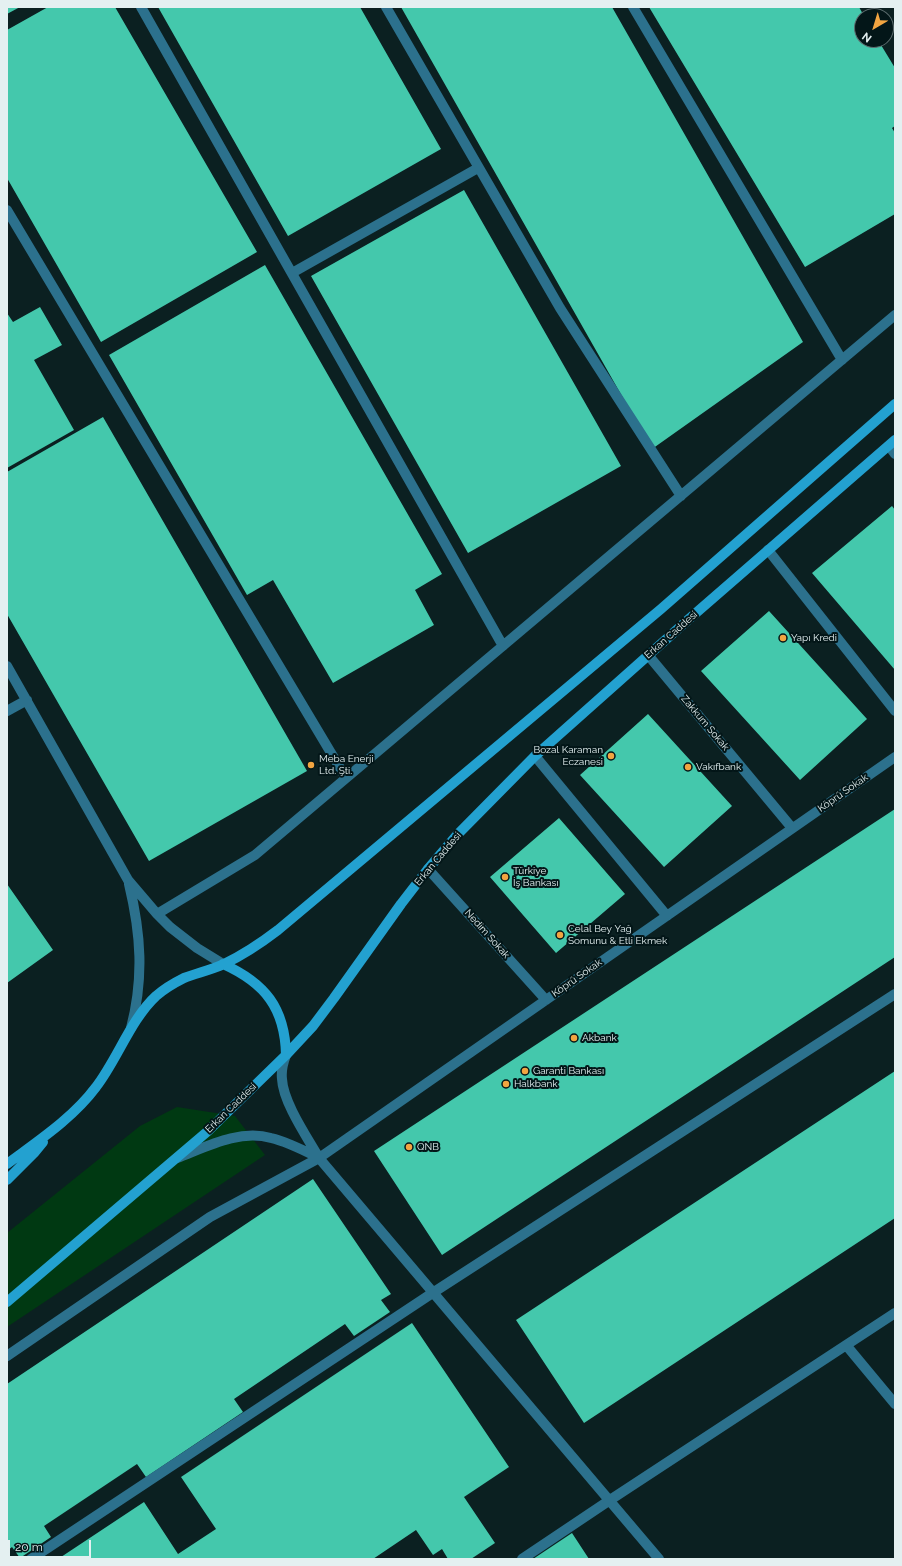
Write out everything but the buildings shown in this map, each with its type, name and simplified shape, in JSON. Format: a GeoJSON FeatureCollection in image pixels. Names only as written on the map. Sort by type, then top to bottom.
{"type":"FeatureCollection","features":[{"type":"Feature","properties":{"kind":"main road"},"geometry":{"type":"LineString","coordinates":[[7,1164],[53,1130],[76,1110],[96,1088],[130,1031],[155,997],[184,978],[223,964],[259,945],[278,930],[662,609],[895,404]]}},
{"type":"Feature","properties":{"kind":"main road","name":"Erkan Caddesi"},"geometry":{"type":"LineString","coordinates":[[7,1302],[234,1107],[286,1055],[313,1026],[428,869],[457,835],[535,756],[768,550],[893,447]]}},
{"type":"Feature","properties":{"kind":"main road"},"geometry":{"type":"LineString","coordinates":[[223,964],[240,972],[251,980],[271,1000],[283,1025],[286,1038],[286,1055]]}},
{"type":"Feature","properties":{"kind":"main road"},"geometry":{"type":"LineString","coordinates":[[7,1180],[34,1153],[53,1130]]}},
{"type":"Feature","properties":{"kind":"street"},"geometry":{"type":"LineString","coordinates":[[141,7],[503,646]]}},
{"type":"Feature","properties":{"kind":"street"},"geometry":{"type":"LineString","coordinates":[[386,7],[560,308],[681,496]]}},
{"type":"Feature","properties":{"kind":"street"},"geometry":{"type":"LineString","coordinates":[[633,7],[842,360]]}},
{"type":"Feature","properties":{"kind":"street"},"geometry":{"type":"LineString","coordinates":[[292,273],[478,168]]}},
{"type":"Feature","properties":{"kind":"street"},"geometry":{"type":"LineString","coordinates":[[7,210],[346,778]]}},
{"type":"Feature","properties":{"kind":"street"},"geometry":{"type":"LineString","coordinates":[[157,914],[255,855],[895,315]]}},
{"type":"Feature","properties":{"kind":"street"},"geometry":{"type":"LineString","coordinates":[[768,550],[895,711]]}},
{"type":"Feature","properties":{"kind":"street","name":"Zakkum Sokak"},"geometry":{"type":"LineString","coordinates":[[648,655],[792,828]]}},
{"type":"Feature","properties":{"kind":"street"},"geometry":{"type":"LineString","coordinates":[[7,666],[128,880],[157,914],[184,938],[223,964]]}},
{"type":"Feature","properties":{"kind":"street"},"geometry":{"type":"LineString","coordinates":[[7,711],[27,700]]}},
{"type":"Feature","properties":{"kind":"street"},"geometry":{"type":"LineString","coordinates":[[535,756],[667,916]]}},
{"type":"Feature","properties":{"kind":"street","name":"Köprü Sokak"},"geometry":{"type":"LineString","coordinates":[[7,1356],[210,1217],[319,1158],[895,757]]}},
{"type":"Feature","properties":{"kind":"street","name":"Nedim Sokak"},"geometry":{"type":"LineString","coordinates":[[428,869],[546,1000]]}},
{"type":"Feature","properties":{"kind":"street"},"geometry":{"type":"LineString","coordinates":[[128,880],[134,904],[140,941],[138,996],[130,1031]]}},
{"type":"Feature","properties":{"kind":"street"},"geometry":{"type":"LineString","coordinates":[[31,1559],[434,1292],[895,994]]}},
{"type":"Feature","properties":{"kind":"street"},"geometry":{"type":"LineString","coordinates":[[286,1055],[282,1068],[283,1090],[292,1110],[319,1158],[659,1559]]}},
{"type":"Feature","properties":{"kind":"street"},"geometry":{"type":"LineString","coordinates":[[175,1159],[224,1140],[240,1136],[257,1135],[270,1137],[319,1158]]}},
{"type":"Feature","properties":{"kind":"street"},"geometry":{"type":"LineString","coordinates":[[522,1559],[895,1313]]}},
{"type":"Feature","properties":{"kind":"street"},"geometry":{"type":"LineString","coordinates":[[846,1345],[895,1404]]}},
{"type":"Feature","properties":{"kind":"green space"},"geometry":{"type":"Polygon","coordinates":[[[177,1107],[235,1116],[265,1155],[7,1327],[7,1233],[140,1126],[177,1107]]]}},
{"type":"Feature","properties":{"kind":"place","name":"Yapı Kredi"},"geometry":{"type":"Point","coordinates":[783,638]}},
{"type":"Feature","properties":{"kind":"place","name":"Bozal Karaman Eczanesi"},"geometry":{"type":"Point","coordinates":[611,756]}},
{"type":"Feature","properties":{"kind":"place","name":"Meba Enerji Ltd. Şti."},"geometry":{"type":"Point","coordinates":[311,765]}},
{"type":"Feature","properties":{"kind":"place","name":"Vakıfbank"},"geometry":{"type":"Point","coordinates":[688,767]}},
{"type":"Feature","properties":{"kind":"place","name":"Türkiye İş Bankası"},"geometry":{"type":"Point","coordinates":[505,877]}},
{"type":"Feature","properties":{"kind":"place","name":"Celal Bey Yağ Somunu & Etli Ekmek"},"geometry":{"type":"Point","coordinates":[560,935]}},
{"type":"Feature","properties":{"kind":"place","name":"Akbank"},"geometry":{"type":"Point","coordinates":[574,1038]}},
{"type":"Feature","properties":{"kind":"place","name":"Garanti Bankası"},"geometry":{"type":"Point","coordinates":[525,1071]}},
{"type":"Feature","properties":{"kind":"place","name":"Halkbank"},"geometry":{"type":"Point","coordinates":[506,1084]}},
{"type":"Feature","properties":{"kind":"place","name":"QNB"},"geometry":{"type":"Point","coordinates":[409,1147]}}]}
